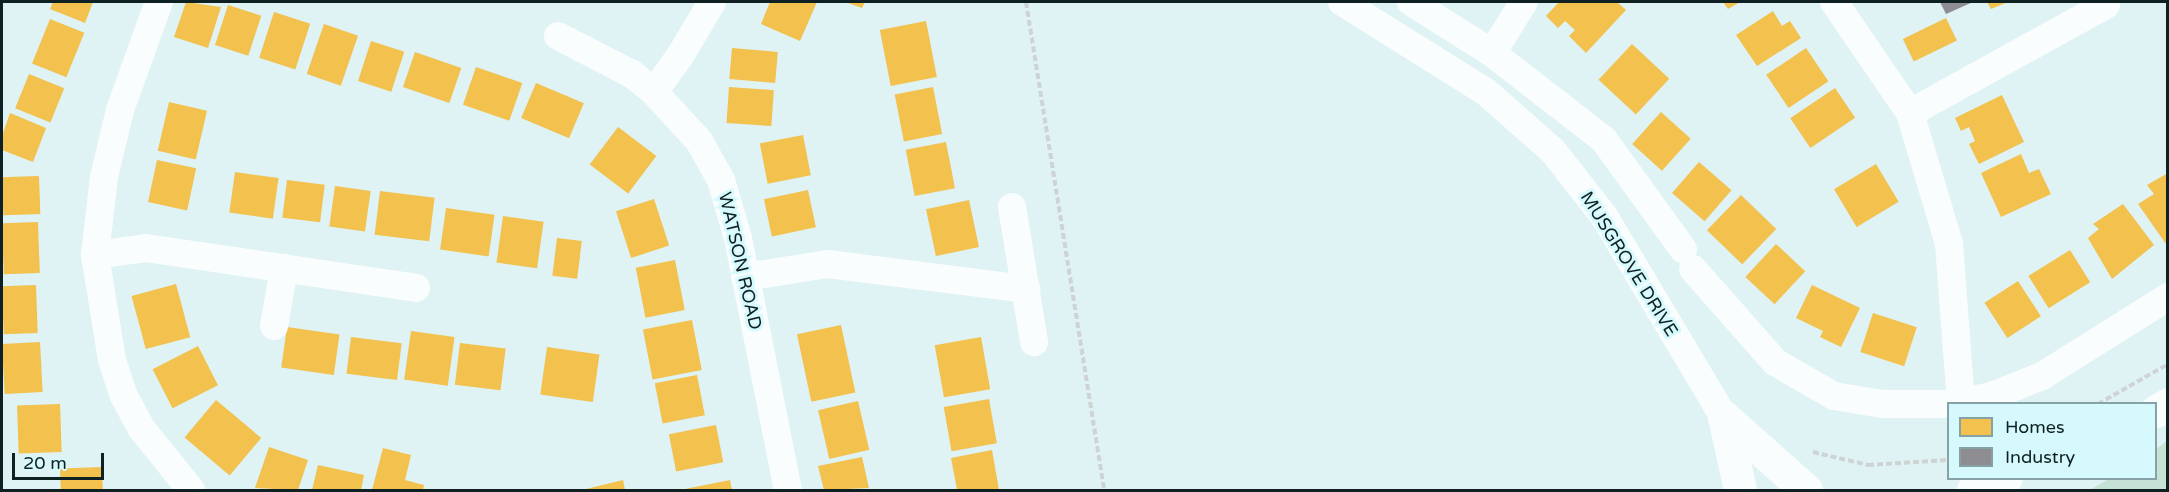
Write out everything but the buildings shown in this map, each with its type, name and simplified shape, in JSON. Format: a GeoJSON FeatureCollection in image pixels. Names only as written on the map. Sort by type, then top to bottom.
{"type":"FeatureCollection","features":[{"type":"Feature","properties":{"kind":"street"},"geometry":{"type":"LineString","coordinates":[[159,2],[117,121],[104,177],[95,255],[112,360],[124,396],[141,428],[187,489]]}},
{"type":"Feature","properties":{"kind":"street"},"geometry":{"type":"LineString","coordinates":[[654,92],[680,56],[712,2]]}},
{"type":"Feature","properties":{"kind":"street","name":"MUSGROVE DRIVE"},"geometry":{"type":"LineString","coordinates":[[1342,2],[1486,92],[1553,151],[1604,216],[1724,417]]}},
{"type":"Feature","properties":{"kind":"street"},"geometry":{"type":"LineString","coordinates":[[1411,2],[1492,53],[1604,140],[1688,259],[1775,362],[1834,396],[1893,404],[1947,403]]}},
{"type":"Feature","properties":{"kind":"street"},"geometry":{"type":"LineString","coordinates":[[1492,53],[1524,2]]}},
{"type":"Feature","properties":{"kind":"street"},"geometry":{"type":"LineString","coordinates":[[1834,2],[1910,113],[1949,244],[1953,402]]}},
{"type":"Feature","properties":{"kind":"street"},"geometry":{"type":"LineString","coordinates":[[1910,113],[2106,5]]}},
{"type":"Feature","properties":{"kind":"street","name":"WATSON ROAD"},"geometry":{"type":"LineString","coordinates":[[558,36],[632,74],[654,92],[699,141],[721,180],[746,277],[788,490]]}},
{"type":"Feature","properties":{"kind":"street"},"geometry":{"type":"LineString","coordinates":[[1012,207],[1034,342]]}},
{"type":"Feature","properties":{"kind":"street"},"geometry":{"type":"LineString","coordinates":[[95,255],[146,248],[416,288]]}},
{"type":"Feature","properties":{"kind":"street"},"geometry":{"type":"LineString","coordinates":[[746,277],[828,264],[1026,289]]}},
{"type":"Feature","properties":{"kind":"street"},"geometry":{"type":"LineString","coordinates":[[273,326],[284,268]]}},
{"type":"Feature","properties":{"kind":"street"},"geometry":{"type":"LineString","coordinates":[[1959,402],[1992,396],[2042,376],[2168,297]]}},
{"type":"Feature","properties":{"kind":"street"},"geometry":{"type":"LineString","coordinates":[[1724,417],[1740,490]]}},
{"type":"Feature","properties":{"kind":"street"},"geometry":{"type":"LineString","coordinates":[[1724,417],[1806,490]]}},
{"type":"Feature","properties":{"kind":"street"},"geometry":{"type":"LineString","coordinates":[[1972,490],[2000,480]]}},
{"type":"Feature","properties":{"kind":"path"},"geometry":{"type":"LineString","coordinates":[[1026,2],[1104,490]]}},
{"type":"Feature","properties":{"kind":"path"},"geometry":{"type":"LineString","coordinates":[[2102,402],[2168,364]]}},
{"type":"Feature","properties":{"kind":"path"},"geometry":{"type":"LineString","coordinates":[[1806,448],[1832,459],[1868,465],[1947,460]]}},
{"type":"Feature","properties":{"kind":"green space"},"geometry":{"type":"Polygon","coordinates":[[[2167,441],[2167,490],[2090,490],[2107,480],[2157,480],[2157,448],[2167,441]]]}}]}
